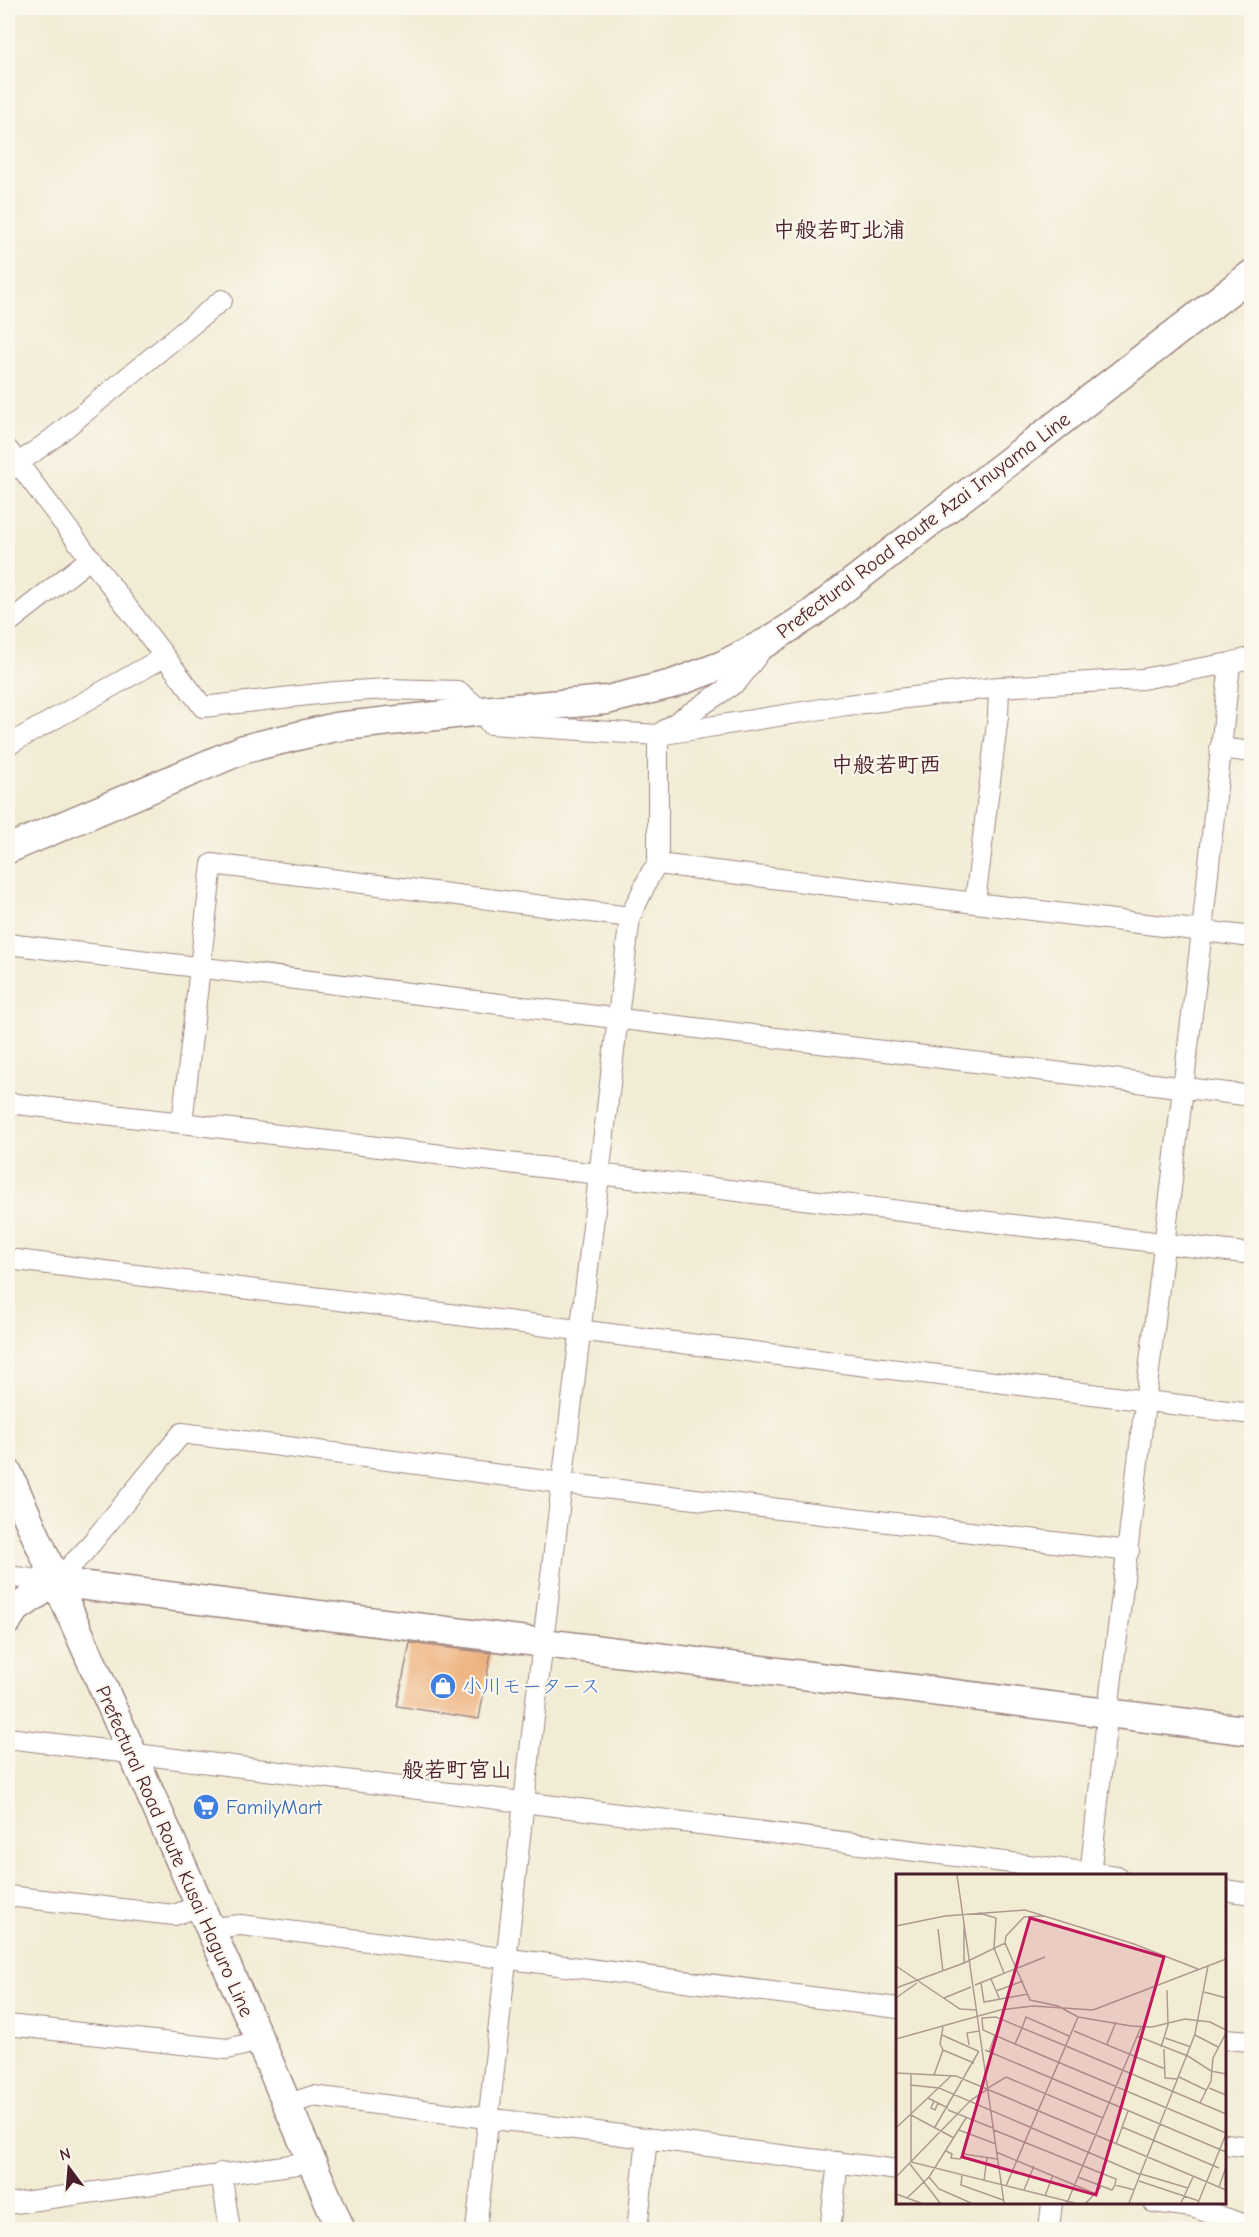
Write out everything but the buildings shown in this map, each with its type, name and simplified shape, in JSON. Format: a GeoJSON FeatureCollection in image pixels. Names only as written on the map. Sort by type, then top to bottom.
{"type":"FeatureCollection","features":[{"type":"Feature","properties":{"kind":"main road","name":"Prefectural Road Route Azai Inuyama Line"},"geometry":{"type":"LineString","coordinates":[[8,849],[244,749],[335,727],[608,700],[662,687],[723,665],[769,641],[811,614],[1251,274]]}},
{"type":"Feature","properties":{"kind":"main road","name":"Prefectural Road Route Kusai Haguro Line"},"geometry":{"type":"LineString","coordinates":[[8,1473],[341,2229]]}},
{"type":"Feature","properties":{"kind":"main road"},"geometry":{"type":"LineString","coordinates":[[8,1620],[14,1610],[55,1582],[1251,1731]]}},
{"type":"Feature","properties":{"kind":"street"},"geometry":{"type":"LineString","coordinates":[[222,300],[53,438],[11,462],[91,558],[203,707],[335,692],[388,689],[458,691],[482,711],[490,724],[658,735],[847,705],[999,687],[1142,679],[1251,657]]}},
{"type":"Feature","properties":{"kind":"street"},"geometry":{"type":"LineString","coordinates":[[8,623],[91,558]]}},
{"type":"Feature","properties":{"kind":"street"},"geometry":{"type":"LineString","coordinates":[[658,735],[738,681],[769,641]]}},
{"type":"Feature","properties":{"kind":"street"},"geometry":{"type":"LineString","coordinates":[[8,745],[164,657]]}},
{"type":"Feature","properties":{"kind":"street"},"geometry":{"type":"LineString","coordinates":[[8,1738],[1091,1874],[1108,1714],[1184,1088],[1230,663]]}},
{"type":"Feature","properties":{"kind":"street"},"geometry":{"type":"LineString","coordinates":[[975,902],[998,716],[999,687]]}},
{"type":"Feature","properties":{"kind":"street"},"geometry":{"type":"LineString","coordinates":[[476,2229],[524,1801],[630,917],[651,873],[658,864],[658,735]]}},
{"type":"Feature","properties":{"kind":"street"},"geometry":{"type":"LineString","coordinates":[[1220,748],[1251,752]]}},
{"type":"Feature","properties":{"kind":"street"},"geometry":{"type":"LineString","coordinates":[[182,1123],[212,864],[630,917]]}},
{"type":"Feature","properties":{"kind":"street"},"geometry":{"type":"LineString","coordinates":[[658,864],[1251,937]]}},
{"type":"Feature","properties":{"kind":"street"},"geometry":{"type":"LineString","coordinates":[[8,944],[1251,1096]]}},
{"type":"Feature","properties":{"kind":"street"},"geometry":{"type":"LineString","coordinates":[[8,1103],[1251,1254]]}},
{"type":"Feature","properties":{"kind":"street"},"geometry":{"type":"LineString","coordinates":[[8,1259],[1251,1414]]}},
{"type":"Feature","properties":{"kind":"street"},"geometry":{"type":"LineString","coordinates":[[8,1576],[55,1582],[85,1551],[182,1433],[562,1483],[1129,1551]]}},
{"type":"Feature","properties":{"kind":"street"},"geometry":{"type":"LineString","coordinates":[[1226,1890],[1251,1894]]}},
{"type":"Feature","properties":{"kind":"street"},"geometry":{"type":"LineString","coordinates":[[8,1896],[205,1917],[241,1925],[896,2008]]}},
{"type":"Feature","properties":{"kind":"street"},"geometry":{"type":"LineString","coordinates":[[8,2025],[227,2049],[260,2041]]}},
{"type":"Feature","properties":{"kind":"street"},"geometry":{"type":"LineString","coordinates":[[1226,2039],[1251,2041]]}},
{"type":"Feature","properties":{"kind":"street"},"geometry":{"type":"LineString","coordinates":[[287,2105],[314,2096],[896,2170]]}},
{"type":"Feature","properties":{"kind":"street"},"geometry":{"type":"LineString","coordinates":[[637,2229],[647,2138]]}},
{"type":"Feature","properties":{"kind":"street"},"geometry":{"type":"LineString","coordinates":[[1226,2144],[1251,2147]]}},
{"type":"Feature","properties":{"kind":"street"},"geometry":{"type":"LineString","coordinates":[[8,2204],[312,2162]]}},
{"type":"Feature","properties":{"kind":"street"},"geometry":{"type":"LineString","coordinates":[[830,2229],[838,2162]]}},
{"type":"Feature","properties":{"kind":"street"},"geometry":{"type":"LineString","coordinates":[[220,2173],[230,2229]]}},
{"type":"Feature","properties":{"kind":"street"},"geometry":{"type":"LineString","coordinates":[[1049,2229],[1052,2204]]}},
{"type":"Feature","properties":{"kind":"street"},"geometry":{"type":"LineString","coordinates":[[1169,2204],[1192,2207],[1251,2227]]}},
{"type":"Feature","properties":{"kind":"place","name":"小川モータース"},"geometry":{"type":"Point","coordinates":[443,1686]}},
{"type":"Feature","properties":{"kind":"place","name":"FamilyMart"},"geometry":{"type":"Point","coordinates":[206,1807]}},
{"type":"Feature","properties":{"kind":"district","name":"中般若町北浦"},"geometry":{"type":"Point","coordinates":[839,229]}},
{"type":"Feature","properties":{"kind":"district","name":"中般若町西"},"geometry":{"type":"Point","coordinates":[886,764]}},
{"type":"Feature","properties":{"kind":"district","name":"般若町宮山"},"geometry":{"type":"Point","coordinates":[457,1769]}}]}
